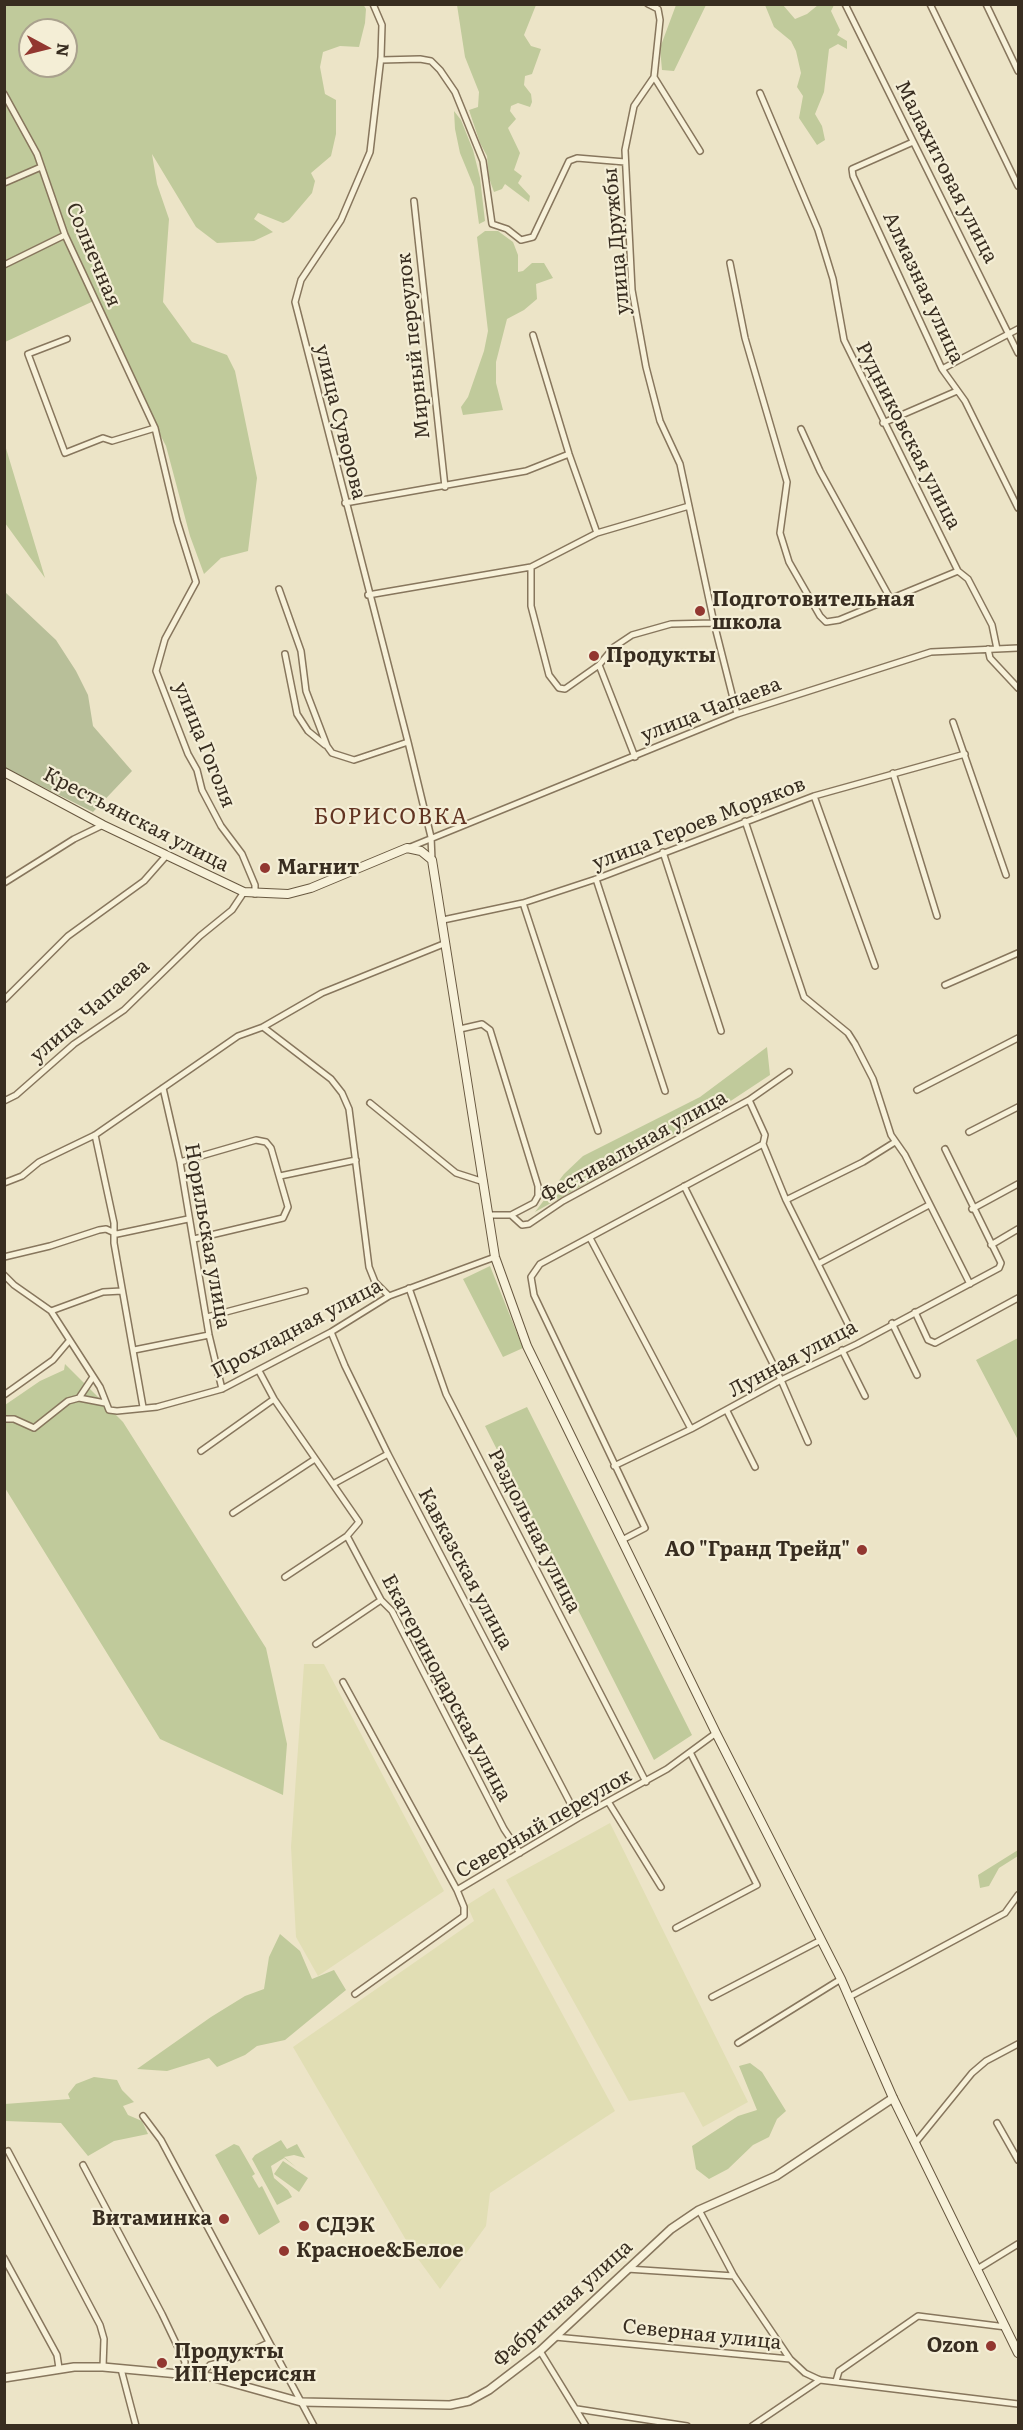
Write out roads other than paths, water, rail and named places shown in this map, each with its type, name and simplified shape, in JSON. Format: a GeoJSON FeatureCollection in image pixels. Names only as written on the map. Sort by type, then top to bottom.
{"type":"FeatureCollection","features":[{"type":"Feature","properties":{"kind":"main road","name":"Крестьянская улица"},"geometry":{"type":"LineString","coordinates":[[4,772],[166,856],[244,892],[255,894]]}},
{"type":"Feature","properties":{"kind":"main road","name":"улица Чапаева"},"geometry":{"type":"LineString","coordinates":[[255,894],[288,894],[311,888],[407,848]]}},
{"type":"Feature","properties":{"kind":"main road"},"geometry":{"type":"LineString","coordinates":[[407,848],[421,851],[432,860],[447,942],[495,1257],[527,1346],[716,1733],[841,1979],[893,2098],[1016,2343],[1018,2353]]}},
{"type":"Feature","properties":{"kind":"street","name":"улица Суворова"},"geometry":{"type":"LineString","coordinates":[[372,4],[382,25],[381,60],[370,152],[341,220],[301,280],[295,302],[368,596],[408,742],[431,837],[432,860]]}},
{"type":"Feature","properties":{"kind":"street","name":"улица Дружбы"},"geometry":{"type":"LineString","coordinates":[[648,4],[658,9],[660,20],[654,77],[634,106],[625,162],[632,290],[644,356],[660,421],[680,464],[714,623],[737,714]]}},
{"type":"Feature","properties":{"kind":"street","name":"Малахитовая улица"},"geometry":{"type":"LineString","coordinates":[[844,4],[1018,353]]}},
{"type":"Feature","properties":{"kind":"street"},"geometry":{"type":"LineString","coordinates":[[930,4],[1018,186]]}},
{"type":"Feature","properties":{"kind":"street"},"geometry":{"type":"LineString","coordinates":[[986,4],[1018,71]]}},
{"type":"Feature","properties":{"kind":"street"},"geometry":{"type":"LineString","coordinates":[[381,60],[420,59],[431,62],[440,70],[455,92],[483,160],[492,224],[507,229],[521,240],[532,237],[569,161],[577,158],[625,162]]}},
{"type":"Feature","properties":{"kind":"street"},"geometry":{"type":"LineString","coordinates":[[654,77],[700,151]]}},
{"type":"Feature","properties":{"kind":"street","name":"Рудниковская улица"},"geometry":{"type":"LineString","coordinates":[[760,93],[818,230],[835,287],[844,340],[958,571],[968,579],[992,625],[998,649]]}},
{"type":"Feature","properties":{"kind":"street","name":"Солнечная"},"geometry":{"type":"LineString","coordinates":[[5,96],[41,167],[65,235],[155,428],[177,521],[195,575],[190,596],[183,604]]}},
{"type":"Feature","properties":{"kind":"street","name":"Алмазная улица"},"geometry":{"type":"LineString","coordinates":[[913,142],[852,169],[853,176],[942,369],[965,401],[1018,508]]}},
{"type":"Feature","properties":{"kind":"street"},"geometry":{"type":"LineString","coordinates":[[4,183],[41,167]]}},
{"type":"Feature","properties":{"kind":"street","name":"Мирный переулок"},"geometry":{"type":"LineString","coordinates":[[414,201],[445,487]]}},
{"type":"Feature","properties":{"kind":"street"},"geometry":{"type":"LineString","coordinates":[[4,265],[65,235]]}},
{"type":"Feature","properties":{"kind":"street"},"geometry":{"type":"LineString","coordinates":[[730,263],[745,338],[788,482],[780,533],[789,561],[806,594],[826,622],[839,620],[958,571]]}},
{"type":"Feature","properties":{"kind":"street"},"geometry":{"type":"LineString","coordinates":[[942,369],[1018,329]]}},
{"type":"Feature","properties":{"kind":"street"},"geometry":{"type":"LineString","coordinates":[[533,335],[569,454],[597,533]]}},
{"type":"Feature","properties":{"kind":"street"},"geometry":{"type":"LineString","coordinates":[[67,339],[28,354],[65,453],[102,438],[112,441],[155,428]]}},
{"type":"Feature","properties":{"kind":"street"},"geometry":{"type":"LineString","coordinates":[[883,423],[957,391]]}},
{"type":"Feature","properties":{"kind":"street"},"geometry":{"type":"LineString","coordinates":[[801,429],[820,471],[890,598]]}},
{"type":"Feature","properties":{"kind":"street"},"geometry":{"type":"LineString","coordinates":[[345,503],[526,471],[569,454]]}},
{"type":"Feature","properties":{"kind":"street"},"geometry":{"type":"LineString","coordinates":[[368,596],[531,567],[597,533],[689,507]]}},
{"type":"Feature","properties":{"kind":"street"},"geometry":{"type":"LineString","coordinates":[[531,567],[531,606],[552,682],[559,688],[565,689],[599,665],[614,647],[632,635],[671,624],[714,623]]}},
{"type":"Feature","properties":{"kind":"street"},"geometry":{"type":"LineString","coordinates":[[279,589],[301,651],[306,691],[327,746]]}},
{"type":"Feature","properties":{"kind":"street","name":"улица Гоголя"},"geometry":{"type":"LineString","coordinates":[[183,604],[165,639],[156,671],[188,754],[197,770],[202,790],[221,826],[242,855],[255,885],[255,894]]}},
{"type":"Feature","properties":{"kind":"street","name":"улица Чапаева"},"geometry":{"type":"LineString","coordinates":[[407,848],[737,714],[931,652],[1018,648]]}},
{"type":"Feature","properties":{"kind":"street"},"geometry":{"type":"LineString","coordinates":[[988,649],[990,658],[1018,688]]}},
{"type":"Feature","properties":{"kind":"street"},"geometry":{"type":"LineString","coordinates":[[285,654],[297,714],[308,731],[333,753],[354,760],[408,742]]}},
{"type":"Feature","properties":{"kind":"street"},"geometry":{"type":"LineString","coordinates":[[599,665],[635,757]]}},
{"type":"Feature","properties":{"kind":"street"},"geometry":{"type":"LineString","coordinates":[[293,694],[306,691]]}},
{"type":"Feature","properties":{"kind":"street"},"geometry":{"type":"LineString","coordinates":[[953,722],[1006,875]]}},
{"type":"Feature","properties":{"kind":"street","name":"улица Героев Моряков"},"geometry":{"type":"LineString","coordinates":[[443,920],[523,903],[596,879],[814,796],[965,754]]}},
{"type":"Feature","properties":{"kind":"street"},"geometry":{"type":"LineString","coordinates":[[893,773],[937,916]]}},
{"type":"Feature","properties":{"kind":"street"},"geometry":{"type":"LineString","coordinates":[[814,796],[875,966]]}},
{"type":"Feature","properties":{"kind":"street"},"geometry":{"type":"LineString","coordinates":[[745,821],[804,997],[848,1033],[873,1079],[885,1122],[970,1284]]}},
{"type":"Feature","properties":{"kind":"street"},"geometry":{"type":"LineString","coordinates":[[4,883],[74,839],[103,825]]}},
{"type":"Feature","properties":{"kind":"street"},"geometry":{"type":"LineString","coordinates":[[663,852],[721,1031]]}},
{"type":"Feature","properties":{"kind":"street"},"geometry":{"type":"LineString","coordinates":[[4,1000],[68,936],[144,881],[166,856]]}},
{"type":"Feature","properties":{"kind":"street"},"geometry":{"type":"LineString","coordinates":[[596,879],[665,1091]]}},
{"type":"Feature","properties":{"kind":"street","name":"улица Чапаева"},"geometry":{"type":"LineString","coordinates":[[4,1101],[16,1095],[74,1044],[124,1010],[200,936],[232,910],[244,892]]}},
{"type":"Feature","properties":{"kind":"street"},"geometry":{"type":"LineString","coordinates":[[523,903],[598,1131]]}},
{"type":"Feature","properties":{"kind":"street"},"geometry":{"type":"LineString","coordinates":[[4,1183],[22,1176],[39,1162],[95,1135],[238,1036],[263,1027],[322,993],[447,942]]}},
{"type":"Feature","properties":{"kind":"street"},"geometry":{"type":"LineString","coordinates":[[945,985],[1018,953]]}},
{"type":"Feature","properties":{"kind":"street"},"geometry":{"type":"LineString","coordinates":[[460,1029],[482,1024],[490,1030],[538,1186],[538,1196],[534,1203],[511,1215]]}},
{"type":"Feature","properties":{"kind":"street"},"geometry":{"type":"LineString","coordinates":[[263,1027],[332,1079],[342,1093],[349,1110],[369,1267],[375,1282],[389,1296]]}},
{"type":"Feature","properties":{"kind":"street"},"geometry":{"type":"LineString","coordinates":[[917,1090],[1018,1038]]}},
{"type":"Feature","properties":{"kind":"street","name":"Фестивальная улица"},"geometry":{"type":"LineString","coordinates":[[489,1215],[511,1215],[522,1225],[529,1224],[563,1201],[749,1100],[789,1072]]}},
{"type":"Feature","properties":{"kind":"street","name":"Норильская улица"},"geometry":{"type":"LineString","coordinates":[[164,1088],[222,1389]]}},
{"type":"Feature","properties":{"kind":"street"},"geometry":{"type":"LineString","coordinates":[[749,1100],[765,1135],[763,1144],[786,1200],[851,1330]]}},
{"type":"Feature","properties":{"kind":"street"},"geometry":{"type":"LineString","coordinates":[[370,1102],[456,1173],[484,1182]]}},
{"type":"Feature","properties":{"kind":"street"},"geometry":{"type":"LineString","coordinates":[[969,1132],[1018,1107]]}},
{"type":"Feature","properties":{"kind":"street"},"geometry":{"type":"LineString","coordinates":[[95,1135],[114,1223],[113,1234],[143,1407]]}},
{"type":"Feature","properties":{"kind":"street"},"geometry":{"type":"LineString","coordinates":[[180,1162],[256,1140],[266,1142],[271,1148],[288,1207],[283,1218],[194,1239]]}},
{"type":"Feature","properties":{"kind":"street"},"geometry":{"type":"LineString","coordinates":[[786,1200],[863,1162],[895,1142]]}},
{"type":"Feature","properties":{"kind":"street"},"geometry":{"type":"LineString","coordinates":[[622,1540],[645,1528],[534,1295],[531,1277],[540,1263],[763,1144]]}},
{"type":"Feature","properties":{"kind":"street"},"geometry":{"type":"LineString","coordinates":[[945,1149],[991,1245],[1018,1229]]}},
{"type":"Feature","properties":{"kind":"street"},"geometry":{"type":"LineString","coordinates":[[280,1176],[356,1160]]}},
{"type":"Feature","properties":{"kind":"street"},"geometry":{"type":"LineString","coordinates":[[972,1209],[1018,1184]]}},
{"type":"Feature","properties":{"kind":"street"},"geometry":{"type":"LineString","coordinates":[[684,1186],[781,1380],[808,1442]]}},
{"type":"Feature","properties":{"kind":"street"},"geometry":{"type":"LineString","coordinates":[[818,1264],[929,1205]]}},
{"type":"Feature","properties":{"kind":"street"},"geometry":{"type":"LineString","coordinates":[[4,1257],[50,1246],[99,1230],[106,1229],[113,1234],[188,1219]]}},
{"type":"Feature","properties":{"kind":"street"},"geometry":{"type":"LineString","coordinates":[[590,1238],[691,1429]]}},
{"type":"Feature","properties":{"kind":"street","name":"Лунная улица"},"geometry":{"type":"LineString","coordinates":[[614,1466],[727,1411],[781,1380],[984,1277],[1001,1266],[991,1245]]}},
{"type":"Feature","properties":{"kind":"street","name":"Прохладная улица"},"geometry":{"type":"LineString","coordinates":[[105,1402],[109,1410],[157,1407],[222,1389],[331,1332],[389,1296],[495,1257]]}},
{"type":"Feature","properties":{"kind":"street"},"geometry":{"type":"LineString","coordinates":[[4,1275],[14,1285],[51,1311],[100,1387],[105,1402],[79,1398],[68,1401],[34,1428],[14,1419],[4,1419]]}},
{"type":"Feature","properties":{"kind":"street","name":"Раздольная улица"},"geometry":{"type":"LineString","coordinates":[[409,1288],[446,1394],[646,1782]]}},
{"type":"Feature","properties":{"kind":"street"},"geometry":{"type":"LineString","coordinates":[[51,1311],[103,1292],[122,1291]]}},
{"type":"Feature","properties":{"kind":"street","name":"Прохладная улица"},"geometry":{"type":"LineString","coordinates":[[207,1317],[305,1291]]}},
{"type":"Feature","properties":{"kind":"street"},"geometry":{"type":"LineString","coordinates":[[915,1312],[928,1340],[935,1343],[1018,1298]]}},
{"type":"Feature","properties":{"kind":"street"},"geometry":{"type":"LineString","coordinates":[[892,1323],[917,1375]]}},
{"type":"Feature","properties":{"kind":"street","name":"Кавказская улица"},"geometry":{"type":"LineString","coordinates":[[331,1332],[388,1454],[578,1818]]}},
{"type":"Feature","properties":{"kind":"street"},"geometry":{"type":"LineString","coordinates":[[134,1350],[210,1335]]}},
{"type":"Feature","properties":{"kind":"street"},"geometry":{"type":"LineString","coordinates":[[4,1395],[53,1360],[69,1341]]}},
{"type":"Feature","properties":{"kind":"street"},"geometry":{"type":"LineString","coordinates":[[842,1350],[865,1396]]}},
{"type":"Feature","properties":{"kind":"street"},"geometry":{"type":"LineString","coordinates":[[259,1371],[274,1399],[357,1517],[358,1525],[347,1536],[285,1577]]}},
{"type":"Feature","properties":{"kind":"street"},"geometry":{"type":"LineString","coordinates":[[79,1398],[93,1377]]}},
{"type":"Feature","properties":{"kind":"street"},"geometry":{"type":"LineString","coordinates":[[201,1451],[274,1399]]}},
{"type":"Feature","properties":{"kind":"street"},"geometry":{"type":"LineString","coordinates":[[727,1411],[755,1467]]}},
{"type":"Feature","properties":{"kind":"street"},"geometry":{"type":"LineString","coordinates":[[333,1484],[388,1454]]}},
{"type":"Feature","properties":{"kind":"street"},"geometry":{"type":"LineString","coordinates":[[233,1513],[315,1459]]}},
{"type":"Feature","properties":{"kind":"street","name":"Екатеринодарская улица"},"geometry":{"type":"LineString","coordinates":[[347,1536],[381,1600],[392,1611],[504,1829],[520,1853]]}},
{"type":"Feature","properties":{"kind":"street"},"geometry":{"type":"LineString","coordinates":[[316,1644],[381,1600]]}},
{"type":"Feature","properties":{"kind":"street"},"geometry":{"type":"LineString","coordinates":[[343,1682],[457,1890]]}},
{"type":"Feature","properties":{"kind":"street","name":"Северный переулок"},"geometry":{"type":"LineString","coordinates":[[355,1994],[464,1916],[464,1907],[457,1890],[578,1818],[646,1782],[716,1733]]}},
{"type":"Feature","properties":{"kind":"street"},"geometry":{"type":"LineString","coordinates":[[676,1928],[758,1884],[690,1752]]}},
{"type":"Feature","properties":{"kind":"street"},"geometry":{"type":"LineString","coordinates":[[609,1803],[661,1887]]}},
{"type":"Feature","properties":{"kind":"street"},"geometry":{"type":"LineString","coordinates":[[849,1997],[1005,1913],[1018,1895]]}},
{"type":"Feature","properties":{"kind":"street"},"geometry":{"type":"LineString","coordinates":[[712,1997],[821,1940]]}},
{"type":"Feature","properties":{"kind":"street"},"geometry":{"type":"LineString","coordinates":[[738,2043],[806,2003],[841,1979]]}},
{"type":"Feature","properties":{"kind":"street"},"geometry":{"type":"LineString","coordinates":[[915,2142],[972,2073],[986,2061],[1018,2044]]}},
{"type":"Feature","properties":{"kind":"street","name":"Фабричная улица"},"geometry":{"type":"LineString","coordinates":[[4,2378],[58,2368],[103,2367],[200,2376],[301,2402],[459,2403],[489,2390],[540,2351],[671,2229],[699,2210],[776,2176],[893,2098]]}},
{"type":"Feature","properties":{"kind":"street"},"geometry":{"type":"LineString","coordinates":[[143,2116],[161,2140],[314,2426]]}},
{"type":"Feature","properties":{"kind":"street"},"geometry":{"type":"LineString","coordinates":[[997,2123],[1018,2160]]}},
{"type":"Feature","properties":{"kind":"street"},"geometry":{"type":"LineString","coordinates":[[8,2151],[100,2325],[104,2339],[103,2367]]}},
{"type":"Feature","properties":{"kind":"street"},"geometry":{"type":"LineString","coordinates":[[83,2165],[162,2314],[184,2362],[183,2374]]}},
{"type":"Feature","properties":{"kind":"street"},"geometry":{"type":"LineString","coordinates":[[699,2210],[734,2276],[790,2359]]}},
{"type":"Feature","properties":{"kind":"street"},"geometry":{"type":"LineString","coordinates":[[979,2268],[1018,2244]]}},
{"type":"Feature","properties":{"kind":"street"},"geometry":{"type":"LineString","coordinates":[[4,2258],[57,2355],[58,2368]]}},
{"type":"Feature","properties":{"kind":"street"},"geometry":{"type":"LineString","coordinates":[[627,2270],[734,2276]]}},
{"type":"Feature","properties":{"kind":"street"},"geometry":{"type":"LineString","coordinates":[[4,2274],[15,2277]]}},
{"type":"Feature","properties":{"kind":"street"},"geometry":{"type":"LineString","coordinates":[[836,2381],[839,2371],[918,2316],[1006,2326]]}},
{"type":"Feature","properties":{"kind":"street","name":"Северная улица"},"geometry":{"type":"LineString","coordinates":[[555,2337],[790,2359],[805,2373],[820,2380],[1018,2404]]}},
{"type":"Feature","properties":{"kind":"street"},"geometry":{"type":"LineString","coordinates":[[200,2376],[210,2365],[234,2359],[268,2343]]}},
{"type":"Feature","properties":{"kind":"street"},"geometry":{"type":"LineString","coordinates":[[540,2351],[586,2426]]}},
{"type":"Feature","properties":{"kind":"street"},"geometry":{"type":"LineString","coordinates":[[121,2369],[136,2426]]}},
{"type":"Feature","properties":{"kind":"street"},"geometry":{"type":"LineString","coordinates":[[752,2426],[820,2380]]}},
{"type":"Feature","properties":{"kind":"street"},"geometry":{"type":"LineString","coordinates":[[577,2409],[687,2426]]}},
{"type":"Feature","properties":{"kind":"place","name":"Подготовительная школа"},"geometry":{"type":"Point","coordinates":[700,611]}},
{"type":"Feature","properties":{"kind":"place","name":"Продукты"},"geometry":{"type":"Point","coordinates":[594,656]}},
{"type":"Feature","properties":{"kind":"place","name":"Магнит"},"geometry":{"type":"Point","coordinates":[265,868]}},
{"type":"Feature","properties":{"kind":"place","name":"АО \"Гранд Трейд\""},"geometry":{"type":"Point","coordinates":[862,1550]}},
{"type":"Feature","properties":{"kind":"place","name":"Витаминка"},"geometry":{"type":"Point","coordinates":[224,2219]}},
{"type":"Feature","properties":{"kind":"place","name":"СДЭК"},"geometry":{"type":"Point","coordinates":[304,2226]}},
{"type":"Feature","properties":{"kind":"place","name":"Красное&Белое"},"geometry":{"type":"Point","coordinates":[284,2251]}},
{"type":"Feature","properties":{"kind":"place","name":"Ozon"},"geometry":{"type":"Point","coordinates":[991,2346]}},
{"type":"Feature","properties":{"kind":"place","name":"Продукты ИП Нерсисян"},"geometry":{"type":"Point","coordinates":[162,2363]}},
{"type":"Feature","properties":{"kind":"district","name":"БОРИСОВКА"},"geometry":{"type":"Point","coordinates":[391,818]}}]}
